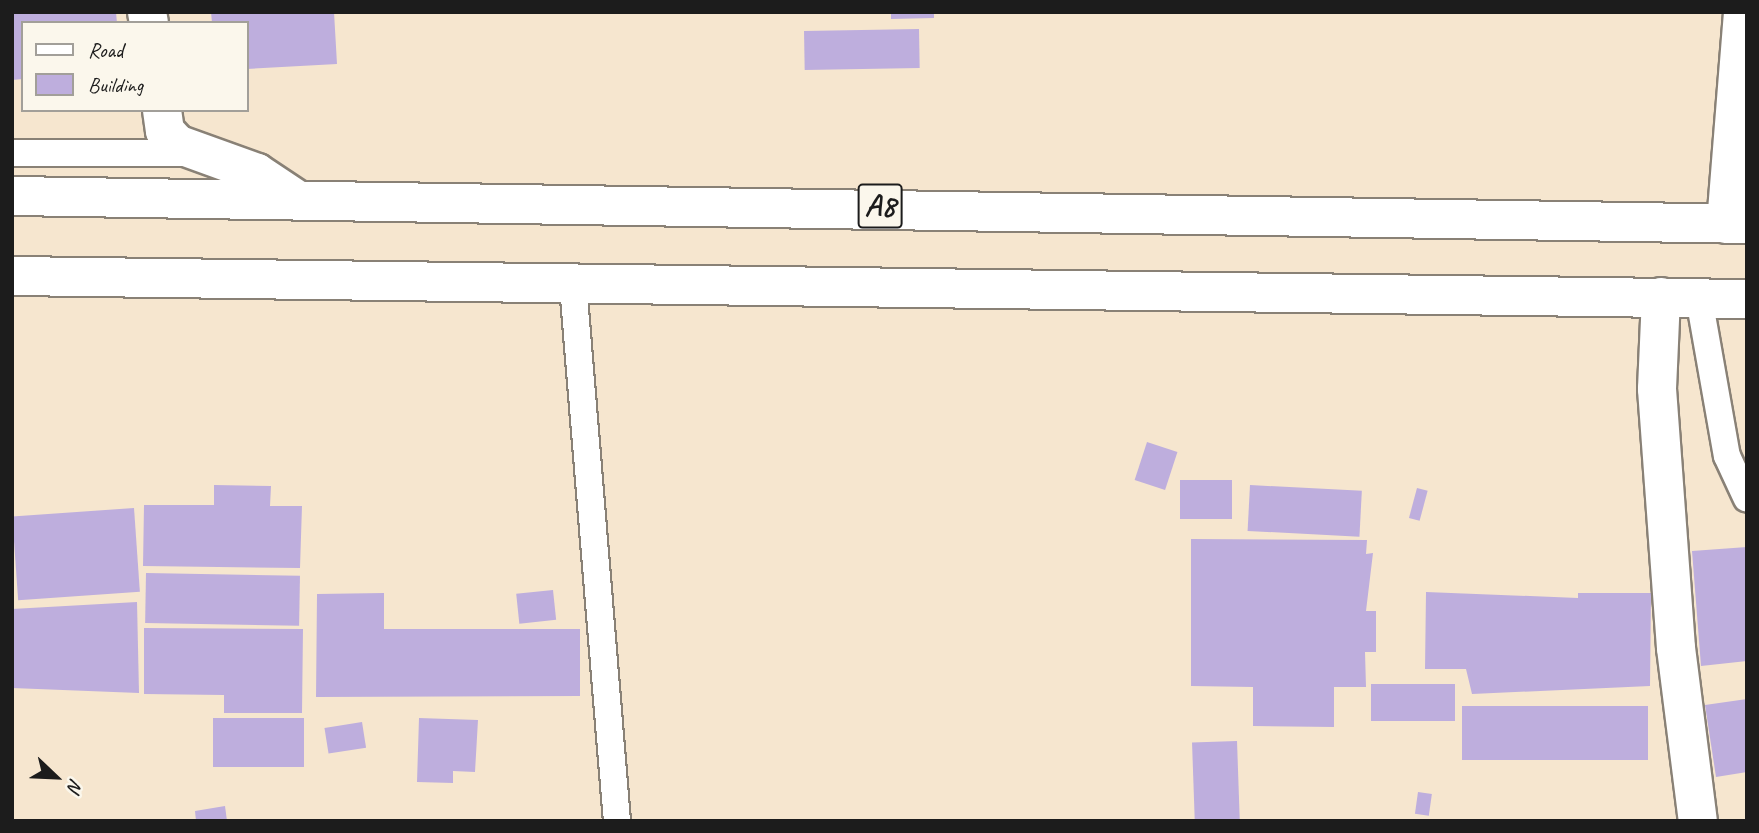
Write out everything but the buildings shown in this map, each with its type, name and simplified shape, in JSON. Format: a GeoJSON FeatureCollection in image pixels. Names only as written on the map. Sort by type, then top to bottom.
{"type":"FeatureCollection","features":[{"type":"Feature","properties":{"kind":"main road"},"geometry":{"type":"LineString","coordinates":[[1736,224],[1742,12]]}},
{"type":"Feature","properties":{"kind":"main road"},"geometry":{"type":"LineString","coordinates":[[162,112],[165,131],[194,153],[257,173],[296,198]]}},
{"type":"Feature","properties":{"kind":"main road","name":"A8"},"geometry":{"type":"LineString","coordinates":[[12,196],[296,198],[1736,224]]}},
{"type":"Feature","properties":{"kind":"main road"},"geometry":{"type":"LineString","coordinates":[[12,276],[1747,299]]}},
{"type":"Feature","properties":{"kind":"main road"},"geometry":{"type":"LineString","coordinates":[[1661,298],[1657,389],[1676,648],[1698,821]]}},
{"type":"Feature","properties":{"kind":"lane"},"geometry":{"type":"LineString","coordinates":[[12,153],[194,153]]}},
{"type":"Feature","properties":{"kind":"lane"},"geometry":{"type":"LineString","coordinates":[[573,285],[617,821]]}},
{"type":"Feature","properties":{"kind":"lane"},"geometry":{"type":"LineString","coordinates":[[1699,298],[1727,456],[1747,499]]}}]}
